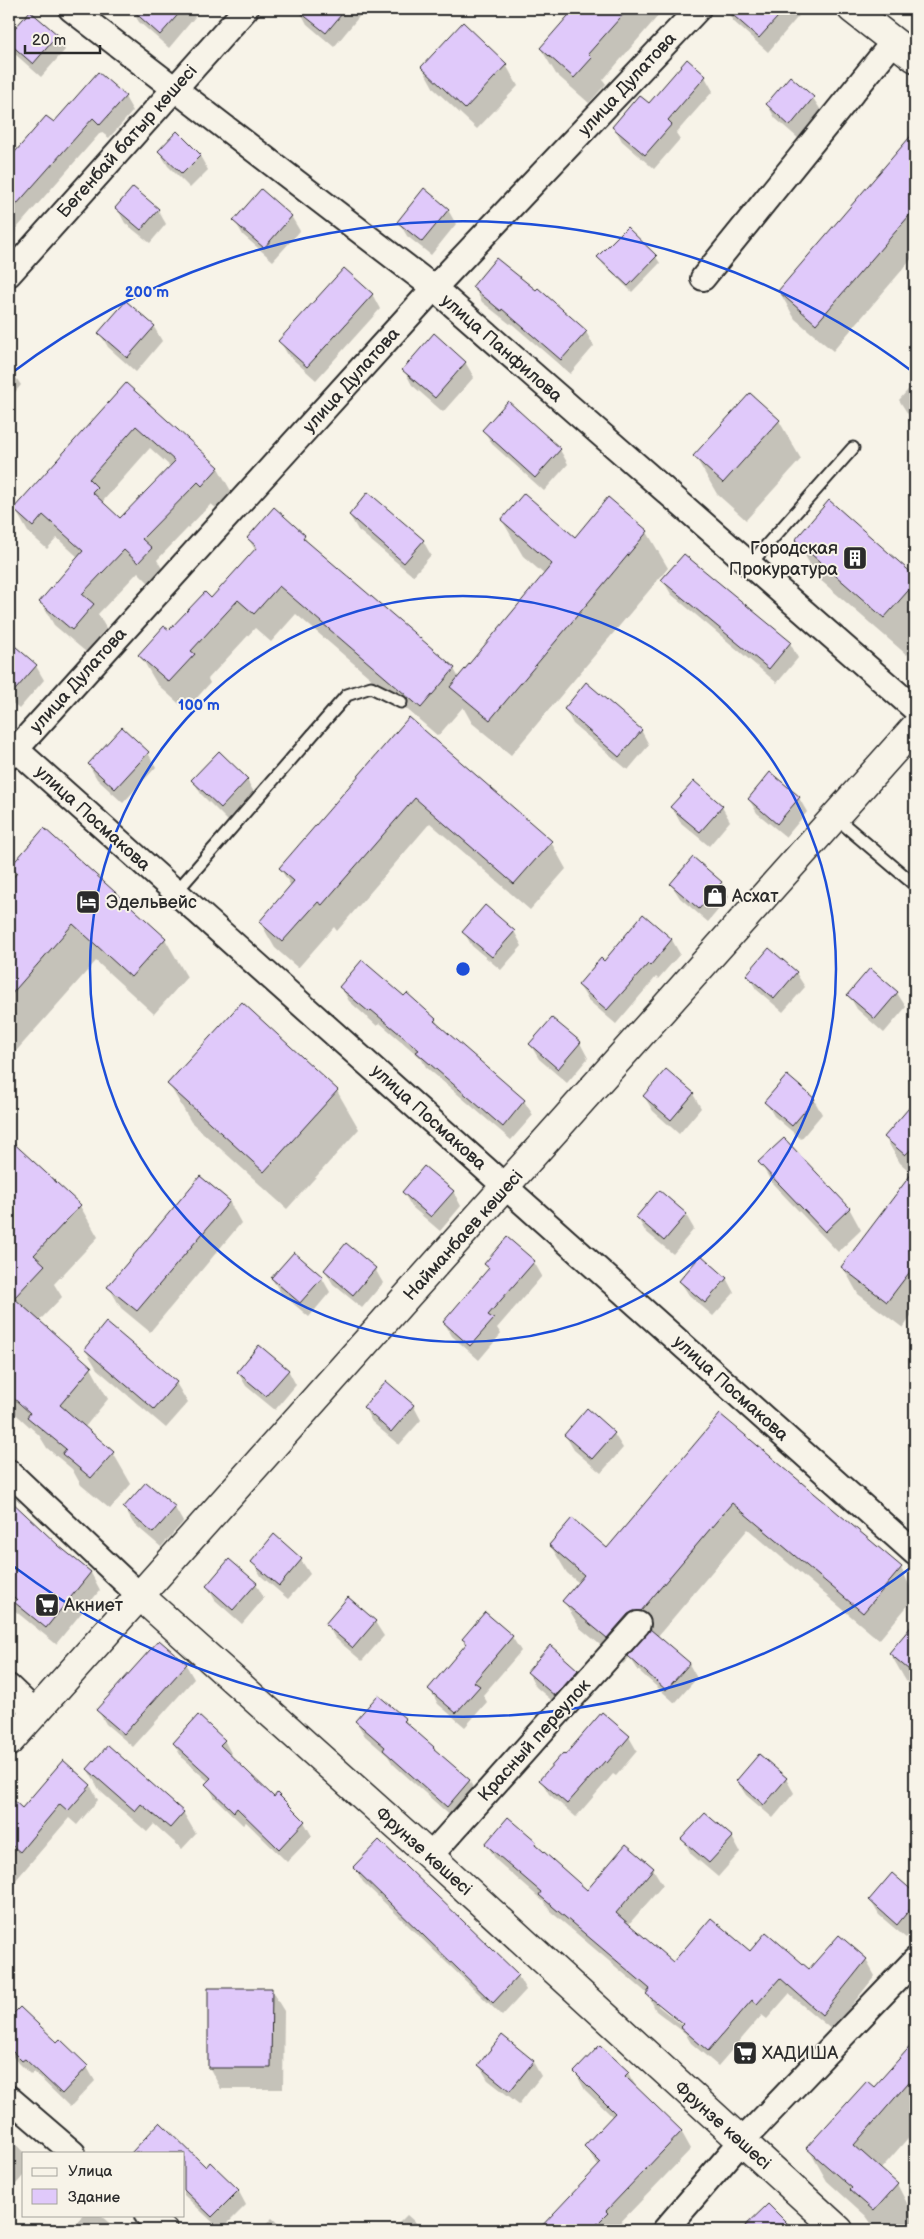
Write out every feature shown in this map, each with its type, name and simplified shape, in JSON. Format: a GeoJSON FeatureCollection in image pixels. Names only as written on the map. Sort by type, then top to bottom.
{"type":"FeatureCollection","features":[{"type":"Feature","properties":{"kind":"street","name":"улица Панфилова"},"geometry":{"type":"LineString","coordinates":[[71,9],[175,87],[434,288],[915,709]]}},
{"type":"Feature","properties":{"kind":"street","name":"Бөгенбай батыр көшесі"},"geometry":{"type":"LineString","coordinates":[[9,274],[246,9]]}},
{"type":"Feature","properties":{"kind":"street","name":"улица Дулатова"},"geometry":{"type":"LineString","coordinates":[[11,750],[434,288],[698,9]]}},
{"type":"Feature","properties":{"kind":"street"},"geometry":{"type":"LineString","coordinates":[[852,9],[915,58]]}},
{"type":"Feature","properties":{"kind":"street"},"geometry":{"type":"LineString","coordinates":[[703,278],[894,41]]}},
{"type":"Feature","properties":{"kind":"street","name":"Найманбаев көшесі"},"geometry":{"type":"LineString","coordinates":[[9,1742],[915,727]]}},
{"type":"Feature","properties":{"kind":"street","name":"улица Посмакова"},"geometry":{"type":"LineString","coordinates":[[11,750],[176,892],[915,1553]]}},
{"type":"Feature","properties":{"kind":"street","name":"Фрунзе көшесі"},"geometry":{"type":"LineString","coordinates":[[9,1472],[140,1596],[430,1856],[839,2230]]}},
{"type":"Feature","properties":{"kind":"street","name":"Красный переулок"},"geometry":{"type":"LineString","coordinates":[[430,1856],[638,1624]]}},
{"type":"Feature","properties":{"kind":"street"},"geometry":{"type":"LineString","coordinates":[[9,1687],[35,1712]]}},
{"type":"Feature","properties":{"kind":"street"},"geometry":{"type":"LineString","coordinates":[[665,2230],[741,2142],[915,1960]]}},
{"type":"Feature","properties":{"kind":"street"},"geometry":{"type":"LineString","coordinates":[[9,2098],[72,2152]]}},
{"type":"Feature","properties":{"kind":"street"},"geometry":{"type":"LineString","coordinates":[[149,2216],[165,2230]]}},
{"type":"Feature","properties":{"kind":"lane"},"geometry":{"type":"LineString","coordinates":[[750,564],[853,448]]}},
{"type":"Feature","properties":{"kind":"lane"},"geometry":{"type":"LineString","coordinates":[[176,892],[347,695],[371,687],[401,702]]}},
{"type":"Feature","properties":{"kind":"lane"},"geometry":{"type":"LineString","coordinates":[[835,817],[915,885]]}},
{"type":"Feature","properties":{"kind":"building"},"geometry":{"type":"Polygon","coordinates":[[[131,9],[183,9],[160,35],[131,9]]]}},
{"type":"Feature","properties":{"kind":"building"},"geometry":{"type":"Polygon","coordinates":[[[296,9],[346,9],[326,33],[296,9]]]}},
{"type":"Feature","properties":{"kind":"building"},"geometry":{"type":"Polygon","coordinates":[[[574,9],[628,9],[588,54],[592,58],[574,78],[540,48],[574,9]]]}},
{"type":"Feature","properties":{"kind":"building"},"geometry":{"type":"Polygon","coordinates":[[[726,9],[785,9],[759,38],[726,9]]]}},
{"type":"Feature","properties":{"kind":"building"},"geometry":{"type":"Polygon","coordinates":[[[30,11],[58,35],[33,64],[9,43],[9,35],[30,11]]]}},
{"type":"Feature","properties":{"kind":"building"},"geometry":{"type":"Polygon","coordinates":[[[463,22],[507,64],[465,109],[421,67],[463,22]]]}},
{"type":"Feature","properties":{"kind":"building"},"geometry":{"type":"Polygon","coordinates":[[[687,59],[706,76],[668,120],[672,124],[645,155],[612,127],[639,95],[649,103],[687,59]]]}},
{"type":"Feature","properties":{"kind":"building"},"geometry":{"type":"Polygon","coordinates":[[[98,72],[126,96],[100,125],[93,118],[9,213],[9,159],[46,116],[54,122],[98,72]]]}},
{"type":"Feature","properties":{"kind":"building"},"geometry":{"type":"Polygon","coordinates":[[[790,76],[814,97],[790,126],[766,104],[790,76]]]}},
{"type":"Feature","properties":{"kind":"building"},"geometry":{"type":"Polygon","coordinates":[[[177,131],[201,155],[182,174],[158,151],[177,131]]]}},
{"type":"Feature","properties":{"kind":"building"},"geometry":{"type":"Polygon","coordinates":[[[915,131],[915,209],[816,324],[778,291],[915,131]]]}},
{"type":"Feature","properties":{"kind":"building"},"geometry":{"type":"Polygon","coordinates":[[[133,187],[159,209],[141,230],[115,208],[133,187]]]}},
{"type":"Feature","properties":{"kind":"building"},"geometry":{"type":"Polygon","coordinates":[[[424,188],[449,209],[422,242],[397,222],[424,188]]]}},
{"type":"Feature","properties":{"kind":"building"},"geometry":{"type":"Polygon","coordinates":[[[261,189],[292,216],[264,248],[233,221],[261,189]]]}},
{"type":"Feature","properties":{"kind":"building"},"geometry":{"type":"Polygon","coordinates":[[[627,227],[657,256],[628,286],[597,257],[627,227]]]}},
{"type":"Feature","properties":{"kind":"building"},"geometry":{"type":"Polygon","coordinates":[[[496,258],[536,290],[538,288],[587,331],[561,360],[502,309],[501,311],[472,287],[496,258]]]}},
{"type":"Feature","properties":{"kind":"building"},"geometry":{"type":"Polygon","coordinates":[[[344,268],[373,294],[307,367],[278,341],[344,268]]]}},
{"type":"Feature","properties":{"kind":"building"},"geometry":{"type":"Polygon","coordinates":[[[126,301],[155,326],[127,358],[98,333],[126,301]]]}},
{"type":"Feature","properties":{"kind":"building"},"geometry":{"type":"Polygon","coordinates":[[[434,333],[466,362],[435,398],[402,370],[434,333]]]}},
{"type":"Feature","properties":{"kind":"building"},"geometry":{"type":"Polygon","coordinates":[[[126,383],[219,467],[202,486],[198,482],[142,539],[152,548],[138,563],[124,550],[82,594],[94,604],[72,630],[39,602],[83,551],[43,515],[33,527],[13,509],[126,383]],[[136,426],[89,479],[97,487],[92,492],[120,518],[175,461],[136,426]]]}},
{"type":"Feature","properties":{"kind":"building"},"geometry":{"type":"Polygon","coordinates":[[[750,393],[780,420],[723,483],[693,456],[750,393]]]}},
{"type":"Feature","properties":{"kind":"building"},"geometry":{"type":"Polygon","coordinates":[[[508,401],[561,449],[535,478],[482,430],[508,401]]]}},
{"type":"Feature","properties":{"kind":"building"},"geometry":{"type":"Polygon","coordinates":[[[368,492],[424,540],[404,563],[349,515],[368,492]]]}},
{"type":"Feature","properties":{"kind":"building"},"geometry":{"type":"Polygon","coordinates":[[[524,493],[575,537],[608,497],[648,531],[490,720],[450,687],[552,564],[501,520],[524,493]]]}},
{"type":"Feature","properties":{"kind":"building","name":"Городская Прокуратура"},"geometry":{"type":"Polygon","coordinates":[[[829,500],[915,576],[915,583],[884,618],[795,540],[829,500]]]}},
{"type":"Feature","properties":{"kind":"building"},"geometry":{"type":"Polygon","coordinates":[[[274,507],[305,535],[303,538],[455,668],[421,708],[279,586],[254,614],[238,600],[191,651],[195,654],[169,682],[138,655],[164,626],[169,630],[205,592],[211,598],[257,547],[247,538],[274,507]]]}},
{"type":"Feature","properties":{"kind":"building"},"geometry":{"type":"Polygon","coordinates":[[[684,554],[791,642],[769,669],[661,580],[684,554]]]}},
{"type":"Feature","properties":{"kind":"building"},"geometry":{"type":"Polygon","coordinates":[[[9,641],[37,665],[9,697],[9,641]]]}},
{"type":"Feature","properties":{"kind":"building"},"geometry":{"type":"Polygon","coordinates":[[[586,682],[642,730],[619,757],[564,709],[586,682]]]}},
{"type":"Feature","properties":{"kind":"building"},"geometry":{"type":"Polygon","coordinates":[[[409,717],[552,841],[514,884],[415,798],[322,905],[318,902],[282,942],[259,922],[294,881],[279,868],[409,717]]]}},
{"type":"Feature","properties":{"kind":"building"},"geometry":{"type":"Polygon","coordinates":[[[122,727],[149,752],[115,789],[88,764],[122,727]]]}},
{"type":"Feature","properties":{"kind":"building"},"geometry":{"type":"Polygon","coordinates":[[[219,751],[248,779],[221,808],[191,780],[219,751]]]}},
{"type":"Feature","properties":{"kind":"building"},"geometry":{"type":"Polygon","coordinates":[[[770,772],[800,797],[777,824],[748,799],[770,772]]]}},
{"type":"Feature","properties":{"kind":"building"},"geometry":{"type":"Polygon","coordinates":[[[694,781],[723,806],[700,832],[670,807],[694,781]]]}},
{"type":"Feature","properties":{"kind":"building","name":"Эдельвейс"},"geometry":{"type":"Polygon","coordinates":[[[44,828],[166,938],[131,977],[73,924],[9,997],[9,882],[17,873],[10,867],[44,828]]]}},
{"type":"Feature","properties":{"kind":"building"},"geometry":{"type":"Polygon","coordinates":[[[693,857],[722,882],[699,909],[670,884],[693,857]]]}},
{"type":"Feature","properties":{"kind":"building"},"geometry":{"type":"Polygon","coordinates":[[[485,905],[515,931],[492,957],[462,932],[485,905]]]}},
{"type":"Feature","properties":{"kind":"building"},"geometry":{"type":"Polygon","coordinates":[[[643,914],[672,939],[650,966],[648,964],[607,1010],[578,985],[601,958],[604,961],[643,914]]]}},
{"type":"Feature","properties":{"kind":"building"},"geometry":{"type":"Polygon","coordinates":[[[769,948],[797,972],[774,999],[746,975],[769,948]]]}},
{"type":"Feature","properties":{"kind":"building"},"geometry":{"type":"Polygon","coordinates":[[[362,960],[404,996],[407,993],[436,1019],[434,1021],[525,1100],[503,1127],[416,1052],[419,1050],[371,1010],[369,1012],[339,987],[362,960]]]}},
{"type":"Feature","properties":{"kind":"building"},"geometry":{"type":"Polygon","coordinates":[[[870,968],[898,992],[875,1019],[847,995],[870,968]]]}},
{"type":"Feature","properties":{"kind":"building"},"geometry":{"type":"Polygon","coordinates":[[[242,1002],[338,1090],[264,1172],[167,1084],[242,1002]]]}},
{"type":"Feature","properties":{"kind":"building"},"geometry":{"type":"Polygon","coordinates":[[[552,1018],[581,1042],[558,1069],[529,1044],[552,1018]]]}},
{"type":"Feature","properties":{"kind":"building"},"geometry":{"type":"Polygon","coordinates":[[[666,1069],[694,1093],[671,1120],[643,1096],[666,1069]]]}},
{"type":"Feature","properties":{"kind":"building"},"geometry":{"type":"Polygon","coordinates":[[[787,1075],[815,1099],[792,1126],[764,1102],[787,1075]]]}},
{"type":"Feature","properties":{"kind":"building"},"geometry":{"type":"Polygon","coordinates":[[[915,1101],[915,1146],[905,1155],[884,1137],[915,1101]]]}},
{"type":"Feature","properties":{"kind":"building"},"geometry":{"type":"Polygon","coordinates":[[[784,1138],[850,1208],[825,1232],[758,1162],[784,1138]]]}},
{"type":"Feature","properties":{"kind":"building"},"geometry":{"type":"Polygon","coordinates":[[[9,1139],[81,1205],[34,1255],[45,1265],[14,1298],[92,1367],[60,1405],[114,1452],[91,1478],[62,1454],[66,1449],[27,1417],[30,1413],[9,1394],[9,1139]]]}},
{"type":"Feature","properties":{"kind":"building"},"geometry":{"type":"Polygon","coordinates":[[[424,1166],[454,1191],[431,1217],[402,1192],[424,1166]]]}},
{"type":"Feature","properties":{"kind":"building"},"geometry":{"type":"Polygon","coordinates":[[[915,1169],[915,1265],[887,1302],[841,1267],[915,1169]]]}},
{"type":"Feature","properties":{"kind":"building"},"geometry":{"type":"Polygon","coordinates":[[[200,1176],[230,1201],[137,1311],[107,1287],[200,1176]]]}},
{"type":"Feature","properties":{"kind":"building"},"geometry":{"type":"Polygon","coordinates":[[[659,1190],[687,1214],[664,1241],[636,1217],[659,1190]]]}},
{"type":"Feature","properties":{"kind":"building"},"geometry":{"type":"Polygon","coordinates":[[[507,1237],[535,1261],[488,1315],[494,1319],[470,1346],[443,1322],[489,1268],[484,1264],[507,1237]]]}},
{"type":"Feature","properties":{"kind":"building"},"geometry":{"type":"Polygon","coordinates":[[[346,1243],[376,1268],[353,1295],[324,1270],[346,1243]]]}},
{"type":"Feature","properties":{"kind":"building"},"geometry":{"type":"Polygon","coordinates":[[[294,1252],[323,1277],[300,1303],[271,1278],[294,1252]]]}},
{"type":"Feature","properties":{"kind":"building"},"geometry":{"type":"Polygon","coordinates":[[[701,1255],[727,1278],[705,1303],[679,1281],[701,1255]]]}},
{"type":"Feature","properties":{"kind":"building"},"geometry":{"type":"Polygon","coordinates":[[[106,1322],[177,1382],[154,1409],[84,1349],[106,1322]]]}},
{"type":"Feature","properties":{"kind":"building"},"geometry":{"type":"Polygon","coordinates":[[[259,1345],[289,1370],[266,1396],[237,1372],[259,1345]]]}},
{"type":"Feature","properties":{"kind":"building"},"geometry":{"type":"Polygon","coordinates":[[[386,1381],[414,1405],[391,1432],[363,1407],[386,1381]]]}},
{"type":"Feature","properties":{"kind":"building"},"geometry":{"type":"Polygon","coordinates":[[[587,1408],[615,1433],[592,1459],[564,1435],[587,1408]]]}},
{"type":"Feature","properties":{"kind":"building"},"geometry":{"type":"Polygon","coordinates":[[[720,1414],[902,1567],[863,1613],[732,1503],[641,1611],[634,1611],[628,1614],[607,1638],[562,1601],[584,1575],[549,1545],[572,1518],[607,1548],[720,1414]]]}},
{"type":"Feature","properties":{"kind":"building"},"geometry":{"type":"Polygon","coordinates":[[[146,1482],[176,1507],[153,1533],[123,1508],[146,1482]]]}},
{"type":"Feature","properties":{"kind":"building"},"geometry":{"type":"Polygon","coordinates":[[[9,1499],[59,1546],[91,1572],[46,1628],[14,1602],[17,1600],[9,1592],[9,1499]]]}},
{"type":"Feature","properties":{"kind":"building"},"geometry":{"type":"Polygon","coordinates":[[[274,1534],[302,1559],[279,1586],[251,1562],[274,1534]]]}},
{"type":"Feature","properties":{"kind":"building"},"geometry":{"type":"Polygon","coordinates":[[[229,1559],[257,1583],[233,1610],[206,1586],[229,1559]]]}},
{"type":"Feature","properties":{"kind":"building"},"geometry":{"type":"Polygon","coordinates":[[[348,1597],[376,1621],[353,1648],[325,1624],[348,1597]]]}},
{"type":"Feature","properties":{"kind":"building"},"geometry":{"type":"Polygon","coordinates":[[[485,1612],[513,1636],[474,1682],[480,1686],[456,1713],[428,1689],[467,1643],[462,1639],[485,1612]]]}},
{"type":"Feature","properties":{"kind":"building"},"geometry":{"type":"Polygon","coordinates":[[[915,1622],[915,1675],[889,1653],[915,1622]]]}},
{"type":"Feature","properties":{"kind":"building"},"geometry":{"type":"Polygon","coordinates":[[[650,1629],[690,1663],[666,1690],[628,1656],[650,1629]]]}},
{"type":"Feature","properties":{"kind":"building"},"geometry":{"type":"Polygon","coordinates":[[[159,1640],[187,1664],[124,1734],[96,1710],[159,1640]]]}},
{"type":"Feature","properties":{"kind":"building"},"geometry":{"type":"Polygon","coordinates":[[[550,1645],[578,1670],[555,1696],[527,1672],[550,1645]]]}},
{"type":"Feature","properties":{"kind":"building"},"geometry":{"type":"Polygon","coordinates":[[[378,1695],[406,1719],[404,1721],[433,1748],[470,1780],[447,1807],[383,1750],[385,1747],[355,1721],[378,1695]]]}},
{"type":"Feature","properties":{"kind":"building"},"geometry":{"type":"Polygon","coordinates":[[[602,1712],[630,1736],[567,1804],[539,1780],[563,1753],[565,1755],[602,1712]]]}},
{"type":"Feature","properties":{"kind":"building"},"geometry":{"type":"Polygon","coordinates":[[[198,1715],[225,1740],[220,1745],[274,1797],[277,1793],[305,1821],[279,1849],[237,1808],[234,1812],[205,1784],[211,1778],[173,1743],[198,1715]]]}},
{"type":"Feature","properties":{"kind":"building"},"geometry":{"type":"Polygon","coordinates":[[[108,1745],[184,1812],[170,1828],[141,1804],[135,1811],[87,1769],[108,1745]]]}},
{"type":"Feature","properties":{"kind":"building"},"geometry":{"type":"Polygon","coordinates":[[[759,1754],[787,1778],[764,1805],[736,1781],[759,1754]]]}},
{"type":"Feature","properties":{"kind":"building"},"geometry":{"type":"Polygon","coordinates":[[[63,1760],[91,1785],[68,1811],[60,1804],[20,1852],[9,1843],[9,1796],[22,1808],[63,1760]]]}},
{"type":"Feature","properties":{"kind":"building"},"geometry":{"type":"Polygon","coordinates":[[[705,1813],[733,1837],[709,1863],[681,1839],[705,1813]]]}},
{"type":"Feature","properties":{"kind":"building"},"geometry":{"type":"Polygon","coordinates":[[[508,1817],[536,1841],[535,1844],[587,1890],[626,1844],[654,1868],[616,1913],[673,1962],[711,1918],[750,1951],[766,1932],[809,1969],[839,1935],[867,1959],[822,2015],[780,1978],[757,2004],[752,2000],[708,2051],[680,2027],[683,2024],[646,1994],[650,1989],[539,1895],[541,1892],[485,1844],[508,1817]]]}},
{"type":"Feature","properties":{"kind":"building"},"geometry":{"type":"Polygon","coordinates":[[[379,1840],[519,1975],[493,2003],[353,1867],[379,1840]]]}},
{"type":"Feature","properties":{"kind":"building"},"geometry":{"type":"Polygon","coordinates":[[[892,1873],[915,1893],[915,1903],[897,1925],[869,1900],[892,1873]]]}},
{"type":"Feature","properties":{"kind":"building"},"geometry":{"type":"Polygon","coordinates":[[[208,1988],[272,1988],[271,2068],[208,2068],[208,1988]]]}},
{"type":"Feature","properties":{"kind":"building"},"geometry":{"type":"Polygon","coordinates":[[[20,2007],[57,2042],[60,2039],[88,2066],[62,2094],[25,2059],[22,2061],[9,2048],[9,2018],[20,2007]]]}},
{"type":"Feature","properties":{"kind":"building"},"geometry":{"type":"Polygon","coordinates":[[[502,2035],[534,2061],[510,2091],[478,2065],[502,2035]]]}},
{"type":"Feature","properties":{"kind":"building"},"geometry":{"type":"Polygon","coordinates":[[[915,2041],[915,2075],[854,2145],[898,2184],[874,2211],[850,2190],[852,2188],[806,2148],[867,2081],[874,2087],[915,2041]]]}},
{"type":"Feature","properties":{"kind":"building"},"geometry":{"type":"Polygon","coordinates":[[[600,2045],[629,2072],[625,2076],[682,2131],[606,2211],[608,2213],[591,2230],[538,2230],[601,2163],[584,2146],[615,2113],[574,2072],[600,2045]]]}},
{"type":"Feature","properties":{"kind":"building"},"geometry":{"type":"Polygon","coordinates":[[[160,2122],[206,2167],[210,2162],[239,2190],[212,2217],[185,2191],[185,2152],[132,2152],[160,2122]]]}},
{"type":"Feature","properties":{"kind":"building"},"geometry":{"type":"Polygon","coordinates":[[[768,2204],[794,2230],[741,2230],[768,2204]]]}},
{"type":"Feature","properties":{"kind":"place","name":"Городская Прокуратура"},"geometry":{"type":"Point","coordinates":[855,558]}},
{"type":"Feature","properties":{"kind":"place","name":"Асхат"},"geometry":{"type":"Point","coordinates":[715,896]}},
{"type":"Feature","properties":{"kind":"place","name":"Эдельвейс"},"geometry":{"type":"Point","coordinates":[88,902]}},
{"type":"Feature","properties":{"kind":"place","name":"Акниет"},"geometry":{"type":"Point","coordinates":[47,1605]}},
{"type":"Feature","properties":{"kind":"place","name":"ХАДИША"},"geometry":{"type":"Point","coordinates":[745,2053]}}]}
